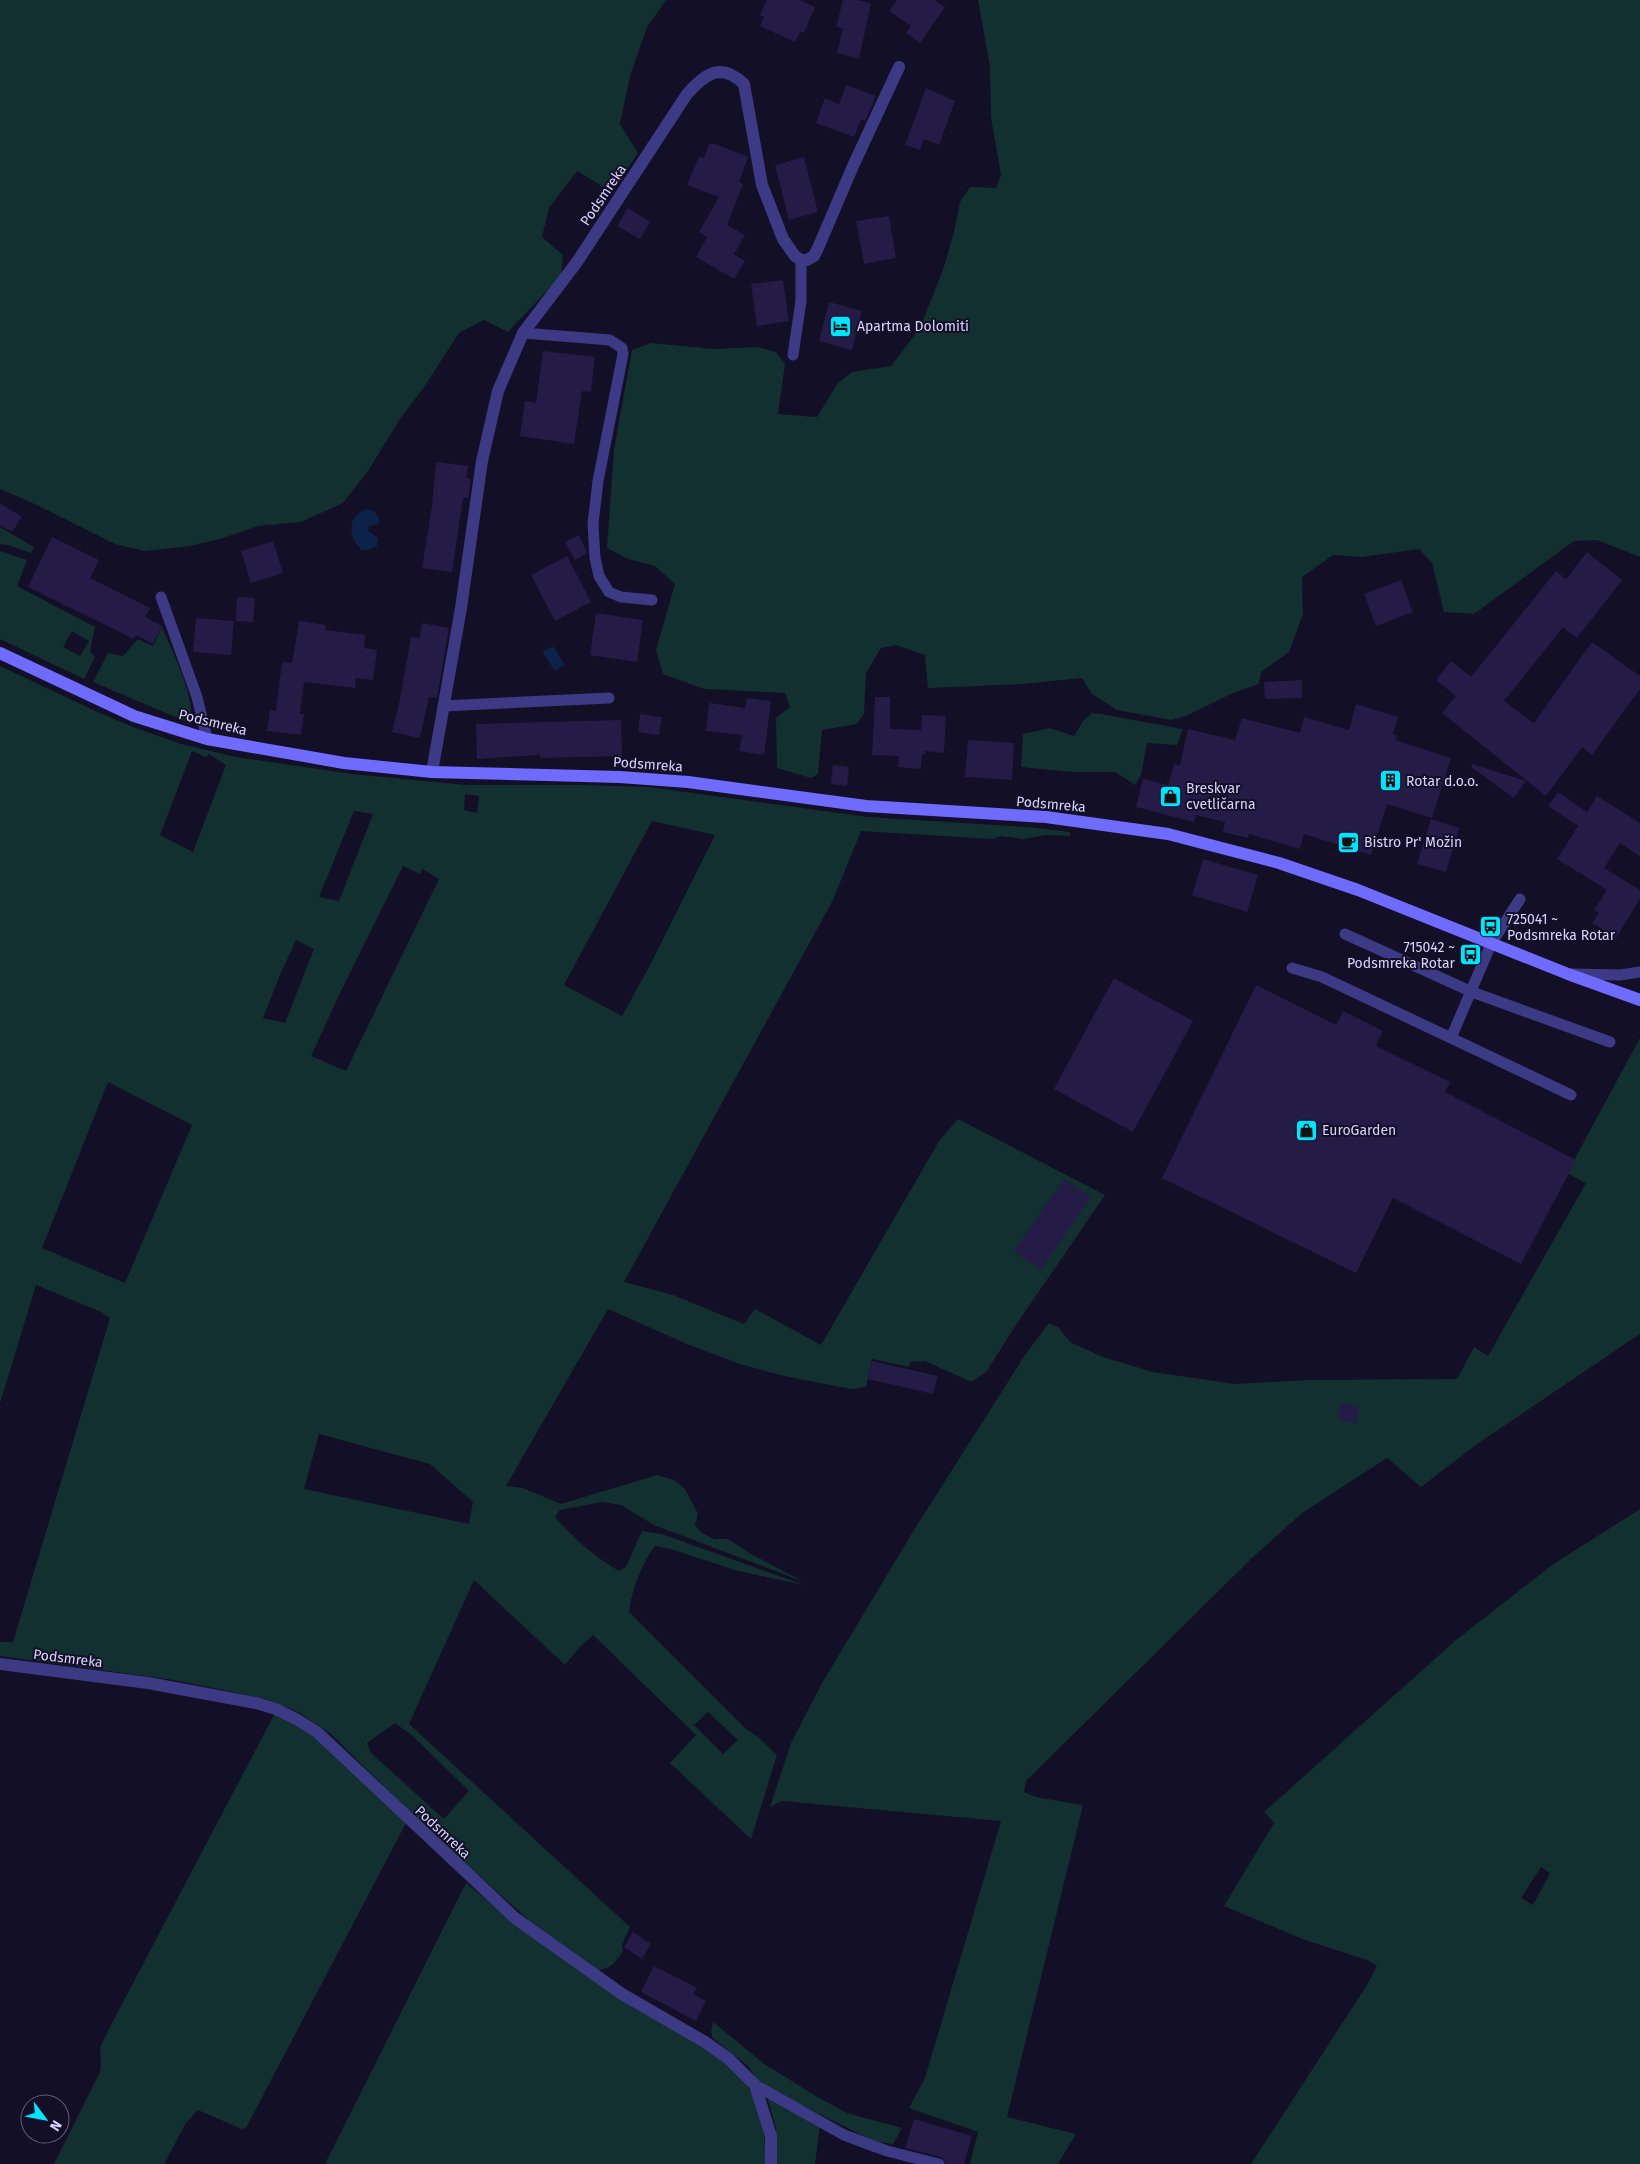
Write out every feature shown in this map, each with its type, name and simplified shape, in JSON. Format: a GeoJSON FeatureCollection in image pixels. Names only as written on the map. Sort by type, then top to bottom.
{"type":"FeatureCollection","features":[{"type":"Feature","properties":{"kind":"street"},"geometry":{"type":"LineString","coordinates":[[801,260],[807,260],[814,256],[899,67]]}},
{"type":"Feature","properties":{"kind":"street","name":"Podsmreka"},"geometry":{"type":"LineString","coordinates":[[432,772],[461,608],[482,461],[498,391],[523,333],[576,262],[687,94],[700,79],[711,73],[724,71],[734,74],[744,84],[762,185],[783,239],[795,256],[801,260]]}},
{"type":"Feature","properties":{"kind":"street","name":"Podsmreka"},"geometry":{"type":"LineString","coordinates":[[0,652],[134,716],[207,739],[344,763],[432,772],[620,777],[688,782],[866,806],[1046,817],[1168,834],[1279,863],[1358,890],[1491,944],[1640,1000]]}},
{"type":"Feature","properties":{"kind":"street","name":"Podsmreka"},"geometry":{"type":"LineString","coordinates":[[0,1664],[210,1693],[256,1703],[296,1719],[317,1732],[515,1918],[622,1994],[705,2042],[729,2059],[755,2084],[763,2104],[771,2136],[771,2164]]}},
{"type":"Feature","properties":{"kind":"lane"},"geometry":{"type":"LineString","coordinates":[[793,356],[802,301],[801,260]]}},
{"type":"Feature","properties":{"kind":"lane"},"geometry":{"type":"LineString","coordinates":[[523,333],[610,340],[622,348],[592,524],[595,558],[598,576],[609,592],[621,598],[652,600]]}},
{"type":"Feature","properties":{"kind":"lane"},"geometry":{"type":"LineString","coordinates":[[161,598],[197,697],[207,739]]}},
{"type":"Feature","properties":{"kind":"lane"},"geometry":{"type":"LineString","coordinates":[[443,706],[609,698]]}},
{"type":"Feature","properties":{"kind":"lane"},"geometry":{"type":"LineString","coordinates":[[1451,1038],[1491,944],[1520,899]]}},
{"type":"Feature","properties":{"kind":"lane"},"geometry":{"type":"LineString","coordinates":[[1345,934],[1472,992],[1610,1042]]}},
{"type":"Feature","properties":{"kind":"lane"},"geometry":{"type":"LineString","coordinates":[[1292,968],[1322,976],[1571,1095]]}},
{"type":"Feature","properties":{"kind":"lane"},"geometry":{"type":"LineString","coordinates":[[1568,974],[1620,975],[1640,972]]}},
{"type":"Feature","properties":{"kind":"lane"},"geometry":{"type":"LineString","coordinates":[[755,2084],[844,2135],[887,2151],[939,2164]]}},
{"type":"Feature","properties":{"kind":"green space"},"geometry":{"type":"Polygon","coordinates":[[[0,0],[666,0],[647,27],[630,76],[620,124],[638,153],[612,192],[577,171],[549,208],[542,237],[563,255],[561,276],[508,332],[484,320],[459,333],[424,387],[400,419],[368,471],[343,503],[301,522],[258,526],[223,538],[190,546],[145,551],[115,544],[0,489],[0,0]]]}},
{"type":"Feature","properties":{"kind":"green space"},"geometry":{"type":"Polygon","coordinates":[[[978,0],[1640,0],[1640,557],[1597,540],[1574,541],[1474,614],[1444,612],[1432,563],[1419,549],[1362,557],[1333,555],[1302,577],[1303,614],[1289,652],[1261,672],[1259,684],[1233,693],[1186,716],[1171,720],[1117,710],[1092,694],[1082,678],[1022,684],[928,688],[925,655],[896,645],[881,648],[866,673],[864,714],[857,724],[822,730],[818,774],[811,778],[777,768],[776,718],[790,707],[785,693],[704,689],[663,674],[656,650],[675,584],[655,566],[628,559],[607,548],[614,449],[632,350],[651,343],[714,349],[758,347],[776,352],[785,364],[778,414],[817,417],[838,383],[852,372],[891,366],[920,328],[944,267],[960,202],[970,187],[996,188],[1001,175],[991,118],[990,67],[978,0]]]}},
{"type":"Feature","properties":{"kind":"green space"},"geometry":{"type":"Polygon","coordinates":[[[0,527],[34,547],[31,553],[0,544],[0,527]]]}},
{"type":"Feature","properties":{"kind":"green space"},"geometry":{"type":"Polygon","coordinates":[[[0,551],[27,560],[17,586],[95,627],[90,651],[95,657],[84,679],[0,639],[0,551]],[[72,631],[63,647],[80,656],[89,641],[72,631]]]}},
{"type":"Feature","properties":{"kind":"green space"},"geometry":{"type":"Polygon","coordinates":[[[162,627],[188,692],[191,711],[187,722],[93,682],[108,653],[123,656],[138,639],[153,646],[162,627]]]}},
{"type":"Feature","properties":{"kind":"green space"},"geometry":{"type":"Polygon","coordinates":[[[0,666],[133,727],[181,744],[236,757],[353,774],[466,785],[648,787],[868,817],[1028,827],[1070,832],[1070,836],[1046,835],[1024,839],[1000,836],[993,839],[861,831],[833,900],[624,1282],[673,1295],[744,1324],[755,1309],[821,1345],[939,1141],[958,1119],[1105,1195],[986,1372],[973,1381],[925,1361],[910,1362],[909,1367],[872,1359],[866,1387],[851,1389],[784,1376],[740,1364],[687,1344],[608,1309],[506,1486],[523,1488],[561,1504],[657,1475],[674,1480],[685,1489],[698,1514],[695,1525],[702,1533],[714,1539],[728,1539],[751,1554],[804,1582],[654,1525],[621,1505],[602,1502],[560,1510],[555,1517],[585,1547],[619,1571],[626,1567],[642,1531],[662,1534],[804,1585],[738,1571],[671,1549],[655,1546],[641,1569],[630,1603],[629,1612],[745,1728],[758,1737],[777,1755],[751,1839],[670,1763],[696,1735],[593,1635],[565,1665],[474,1580],[409,1724],[630,1927],[622,1945],[623,1951],[610,1966],[598,1970],[530,1921],[433,1835],[330,1733],[298,1712],[266,1699],[174,1680],[0,1656],[0,1642],[13,1642],[110,1318],[101,1312],[36,1285],[0,1403],[0,666]],[[192,751],[160,835],[193,852],[226,765],[209,754],[206,757],[192,751]],[[465,794],[464,810],[477,813],[479,796],[465,794]],[[354,811],[319,897],[339,901],[373,814],[354,811]],[[652,821],[564,985],[622,1016],[649,967],[715,835],[652,821]],[[403,866],[311,1056],[346,1071],[439,879],[422,869],[420,874],[403,866]],[[296,940],[263,1018],[285,1023],[314,949],[296,940]],[[108,1082],[42,1248],[125,1283],[192,1125],[108,1082]],[[319,1434],[304,1489],[469,1524],[473,1502],[430,1464],[319,1434]],[[708,1712],[694,1725],[723,1754],[738,1740],[708,1712]],[[395,1723],[367,1743],[371,1753],[444,1819],[469,1791],[413,1736],[395,1723]]]}},
{"type":"Feature","properties":{"kind":"green space"},"geometry":{"type":"Polygon","coordinates":[[[1092,713],[1183,729],[1177,745],[1147,743],[1141,775],[1135,785],[1115,772],[1072,772],[1021,767],[1023,734],[1050,728],[1074,736],[1083,721],[1092,713]]]}},
{"type":"Feature","properties":{"kind":"green space"},"geometry":{"type":"Polygon","coordinates":[[[1640,1038],[1640,1334],[1477,1444],[1421,1487],[1387,1458],[1302,1513],[1252,1558],[1026,1781],[1024,1792],[1036,1797],[1083,1805],[1007,2117],[1076,2134],[1058,2164],[970,2164],[978,2132],[909,2108],[925,2078],[1001,1821],[782,1801],[770,1807],[791,1743],[822,1683],[914,1530],[1025,1355],[1049,1323],[1058,1327],[1070,1342],[1103,1357],[1153,1372],[1235,1384],[1309,1380],[1457,1379],[1474,1347],[1488,1356],[1586,1183],[1567,1173],[1640,1038]]]}},
{"type":"Feature","properties":{"kind":"green space"},"geometry":{"type":"Polygon","coordinates":[[[1640,1509],[1640,2164],[1251,2164],[1367,1985],[1377,1966],[1367,1960],[1305,1940],[1224,1906],[1274,1823],[1264,1812],[1456,1640],[1552,1565],[1640,1509]],[[1541,1867],[1521,1898],[1533,1905],[1550,1873],[1541,1867]]]}},
{"type":"Feature","properties":{"kind":"green space"},"geometry":{"type":"Polygon","coordinates":[[[275,1713],[321,1741],[406,1823],[246,2128],[242,2129],[198,2110],[186,2123],[164,2164],[54,2164],[64,2144],[70,2144],[70,2132],[100,2072],[100,2048],[275,1713]]]}},
{"type":"Feature","properties":{"kind":"green space"},"geometry":{"type":"Polygon","coordinates":[[[466,1883],[533,1938],[734,2068],[756,2101],[760,2112],[763,2124],[765,2164],[325,2164],[466,1883]]]}},
{"type":"Feature","properties":{"kind":"green space"},"geometry":{"type":"Polygon","coordinates":[[[713,2022],[763,2063],[814,2095],[847,2113],[902,2128],[893,2144],[874,2141],[772,2091],[758,2081],[748,2066],[713,2038],[711,2032],[713,2022]]]}},
{"type":"Feature","properties":{"kind":"green space"},"geometry":{"type":"Polygon","coordinates":[[[767,2097],[820,2125],[815,2164],[776,2164],[776,2128],[767,2097]]]}},
{"type":"Feature","properties":{"kind":"water"},"geometry":{"type":"Polygon","coordinates":[[[366,509],[374,511],[380,520],[379,524],[369,526],[368,531],[378,538],[377,546],[368,550],[362,550],[354,540],[351,528],[355,517],[366,509]]]}},
{"type":"Feature","properties":{"kind":"water"},"geometry":{"type":"Polygon","coordinates":[[[553,646],[565,665],[555,671],[542,652],[553,646]]]}},
{"type":"Feature","properties":{"kind":"building"},"geometry":{"type":"Polygon","coordinates":[[[767,0],[800,0],[815,7],[804,33],[800,32],[795,42],[760,26],[764,17],[760,15],[767,0]]]}},
{"type":"Feature","properties":{"kind":"building"},"geometry":{"type":"Polygon","coordinates":[[[843,0],[858,0],[871,3],[859,59],[837,53],[843,28],[836,27],[843,0]]]}},
{"type":"Feature","properties":{"kind":"building"},"geometry":{"type":"Polygon","coordinates":[[[897,0],[935,0],[945,7],[920,43],[906,33],[911,26],[889,11],[897,0]]]}},
{"type":"Feature","properties":{"kind":"building"},"geometry":{"type":"Polygon","coordinates":[[[846,85],[876,96],[865,121],[861,119],[854,137],[816,123],[825,98],[839,104],[846,85]]]}},
{"type":"Feature","properties":{"kind":"building"},"geometry":{"type":"Polygon","coordinates":[[[926,88],[955,101],[939,145],[924,139],[920,150],[905,145],[926,88]]]}},
{"type":"Feature","properties":{"kind":"building"},"geometry":{"type":"Polygon","coordinates":[[[709,144],[716,144],[748,157],[739,182],[743,184],[727,225],[745,235],[734,254],[745,261],[734,279],[696,257],[707,237],[699,232],[719,197],[687,185],[699,156],[704,158],[709,144]]]}},
{"type":"Feature","properties":{"kind":"building"},"geometry":{"type":"Polygon","coordinates":[[[804,157],[818,212],[789,220],[775,165],[804,157]]]}},
{"type":"Feature","properties":{"kind":"building"},"geometry":{"type":"Polygon","coordinates":[[[628,208],[650,222],[640,239],[617,226],[628,208]]]}},
{"type":"Feature","properties":{"kind":"building"},"geometry":{"type":"Polygon","coordinates":[[[889,216],[896,258],[864,264],[856,221],[889,216]]]}},
{"type":"Feature","properties":{"kind":"building"},"geometry":{"type":"Polygon","coordinates":[[[783,280],[789,321],[757,326],[751,284],[783,280]]]}},
{"type":"Feature","properties":{"kind":"building","name":"Apartma Dolomiti"},"geometry":{"type":"Polygon","coordinates":[[[829,302],[862,311],[852,350],[819,341],[829,302]]]}},
{"type":"Feature","properties":{"kind":"building"},"geometry":{"type":"Polygon","coordinates":[[[543,351],[595,357],[591,392],[582,391],[574,444],[520,436],[525,401],[536,403],[543,351]]]}},
{"type":"Feature","properties":{"kind":"building"},"geometry":{"type":"Polygon","coordinates":[[[436,462],[468,466],[466,478],[471,479],[468,498],[463,498],[452,572],[422,568],[432,506],[436,462]]]}},
{"type":"Feature","properties":{"kind":"building"},"geometry":{"type":"Polygon","coordinates":[[[0,503],[22,517],[12,532],[0,525],[0,503]]]}},
{"type":"Feature","properties":{"kind":"building"},"geometry":{"type":"Polygon","coordinates":[[[579,535],[587,553],[575,560],[565,542],[579,535]]]}},
{"type":"Feature","properties":{"kind":"building"},"geometry":{"type":"Polygon","coordinates":[[[52,537],[99,560],[90,578],[150,608],[145,617],[162,626],[153,644],[136,635],[134,639],[28,587],[52,537]]]}},
{"type":"Feature","properties":{"kind":"building"},"geometry":{"type":"Polygon","coordinates":[[[273,541],[283,573],[251,583],[241,551],[273,541]]]}},
{"type":"Feature","properties":{"kind":"building"},"geometry":{"type":"Polygon","coordinates":[[[1587,552],[1622,580],[1577,638],[1563,627],[1504,701],[1534,723],[1592,642],[1640,676],[1640,689],[1592,755],[1582,747],[1546,796],[1442,713],[1456,696],[1436,680],[1451,661],[1471,677],[1556,571],[1566,579],[1587,552]]]}},
{"type":"Feature","properties":{"kind":"building"},"geometry":{"type":"Polygon","coordinates":[[[567,556],[591,602],[555,621],[531,575],[567,556]]]}},
{"type":"Feature","properties":{"kind":"building"},"geometry":{"type":"Polygon","coordinates":[[[1401,580],[1413,612],[1376,626],[1364,594],[1401,580]]]}},
{"type":"Feature","properties":{"kind":"building"},"geometry":{"type":"Polygon","coordinates":[[[237,597],[255,598],[253,622],[236,621],[237,597]]]}},
{"type":"Feature","properties":{"kind":"building"},"geometry":{"type":"Polygon","coordinates":[[[596,613],[643,620],[637,662],[590,655],[596,613]]]}},
{"type":"Feature","properties":{"kind":"building"},"geometry":{"type":"Polygon","coordinates":[[[196,618],[234,621],[231,655],[193,652],[196,618]]]}},
{"type":"Feature","properties":{"kind":"building"},"geometry":{"type":"Polygon","coordinates":[[[299,621],[326,625],[325,630],[365,635],[364,648],[377,650],[373,680],[356,678],[355,688],[304,682],[300,714],[304,714],[301,735],[267,731],[270,710],[276,711],[282,662],[292,663],[299,621]]]}},
{"type":"Feature","properties":{"kind":"building"},"geometry":{"type":"Polygon","coordinates":[[[422,623],[449,628],[437,698],[429,697],[420,738],[392,732],[411,637],[420,638],[422,623]]]}},
{"type":"Feature","properties":{"kind":"building"},"geometry":{"type":"Polygon","coordinates":[[[1302,680],[1302,698],[1265,699],[1264,682],[1302,680]]]}},
{"type":"Feature","properties":{"kind":"building"},"geometry":{"type":"Polygon","coordinates":[[[875,697],[890,697],[890,729],[921,730],[922,715],[946,716],[944,753],[925,751],[925,754],[922,754],[921,769],[898,767],[899,756],[872,755],[875,697]]]}},
{"type":"Feature","properties":{"kind":"building"},"geometry":{"type":"Polygon","coordinates":[[[747,698],[771,701],[764,755],[739,751],[742,735],[706,731],[709,703],[745,708],[747,698]]]}},
{"type":"Feature","properties":{"kind":"building"},"geometry":{"type":"Polygon","coordinates":[[[1356,704],[1398,717],[1393,734],[1397,735],[1395,740],[1451,758],[1432,818],[1387,804],[1371,855],[1304,834],[1300,849],[1249,834],[1248,838],[1223,832],[1225,822],[1196,815],[1194,822],[1136,807],[1143,779],[1168,785],[1174,764],[1180,765],[1188,729],[1235,740],[1242,718],[1300,733],[1304,717],[1349,730],[1356,704]]]}},
{"type":"Feature","properties":{"kind":"building"},"geometry":{"type":"Polygon","coordinates":[[[640,714],[662,717],[659,735],[638,732],[640,714]]]}},
{"type":"Feature","properties":{"kind":"building"},"geometry":{"type":"Polygon","coordinates":[[[621,720],[622,756],[540,758],[540,755],[477,759],[476,724],[621,720]]]}},
{"type":"Feature","properties":{"kind":"building"},"geometry":{"type":"Polygon","coordinates":[[[968,740],[1014,743],[1012,780],[965,777],[968,740]]]}},
{"type":"Feature","properties":{"kind":"building"},"geometry":{"type":"Polygon","coordinates":[[[1472,764],[1526,781],[1514,798],[1471,767],[1472,764]]]}},
{"type":"Feature","properties":{"kind":"building"},"geometry":{"type":"Polygon","coordinates":[[[833,765],[849,767],[847,786],[831,784],[833,765]]]}},
{"type":"Feature","properties":{"kind":"building"},"geometry":{"type":"Polygon","coordinates":[[[1558,792],[1587,812],[1597,796],[1640,823],[1640,856],[1620,843],[1604,868],[1640,890],[1640,899],[1616,938],[1592,923],[1599,913],[1594,910],[1607,890],[1557,859],[1578,826],[1548,806],[1558,792]]]}},
{"type":"Feature","properties":{"kind":"building"},"geometry":{"type":"Polygon","coordinates":[[[1431,819],[1459,828],[1446,872],[1417,864],[1431,819]]]}},
{"type":"Feature","properties":{"kind":"building"},"geometry":{"type":"Polygon","coordinates":[[[1203,859],[1258,875],[1247,912],[1192,895],[1203,859]]]}},
{"type":"Feature","properties":{"kind":"building"},"geometry":{"type":"Polygon","coordinates":[[[1114,978],[1193,1021],[1133,1132],[1054,1089],[1114,978]]]}},
{"type":"Feature","properties":{"kind":"building","name":"EuroGarden"},"geometry":{"type":"Polygon","coordinates":[[[1256,985],[1336,1025],[1343,1011],[1383,1031],[1376,1046],[1450,1082],[1445,1092],[1576,1160],[1521,1264],[1393,1198],[1356,1273],[1162,1178],[1256,985]]]}},
{"type":"Feature","properties":{"kind":"building"},"geometry":{"type":"Polygon","coordinates":[[[1064,1179],[1091,1197],[1041,1270],[1014,1251],[1064,1179]]]}},
{"type":"Feature","properties":{"kind":"building"},"geometry":{"type":"Polygon","coordinates":[[[872,1361],[938,1376],[933,1394],[868,1379],[872,1361]]]}},
{"type":"Feature","properties":{"kind":"building"},"geometry":{"type":"Polygon","coordinates":[[[1341,1403],[1359,1406],[1356,1423],[1338,1420],[1341,1403]]]}},
{"type":"Feature","properties":{"kind":"building"},"geometry":{"type":"Polygon","coordinates":[[[633,1932],[651,1944],[642,1959],[624,1947],[633,1932]]]}},
{"type":"Feature","properties":{"kind":"building"},"geometry":{"type":"Polygon","coordinates":[[[654,1966],[697,1988],[693,1994],[706,2001],[696,2021],[641,1992],[654,1966]]]}},
{"type":"Feature","properties":{"kind":"building"},"geometry":{"type":"Polygon","coordinates":[[[914,2119],[972,2136],[964,2164],[946,2164],[941,2157],[905,2148],[914,2119]]]}},
{"type":"Feature","properties":{"kind":"place","name":"Apartma Dolomiti"},"geometry":{"type":"Point","coordinates":[841,326]}},
{"type":"Feature","properties":{"kind":"place","name":"Rotar d.o.o."},"geometry":{"type":"Point","coordinates":[1390,781]}},
{"type":"Feature","properties":{"kind":"place","name":"Breskvar cvetličarna"},"geometry":{"type":"Point","coordinates":[1170,796]}},
{"type":"Feature","properties":{"kind":"place","name":"Bistro Pr' Možin"},"geometry":{"type":"Point","coordinates":[1348,842]}},
{"type":"Feature","properties":{"kind":"place","name":"725041 ~ Podsmreka Rotar"},"geometry":{"type":"Point","coordinates":[1491,927]}},
{"type":"Feature","properties":{"kind":"place","name":"715042 ~ Podsmreka Rotar"},"geometry":{"type":"Point","coordinates":[1471,955]}},
{"type":"Feature","properties":{"kind":"place","name":"EuroGarden"},"geometry":{"type":"Point","coordinates":[1306,1130]}}]}
